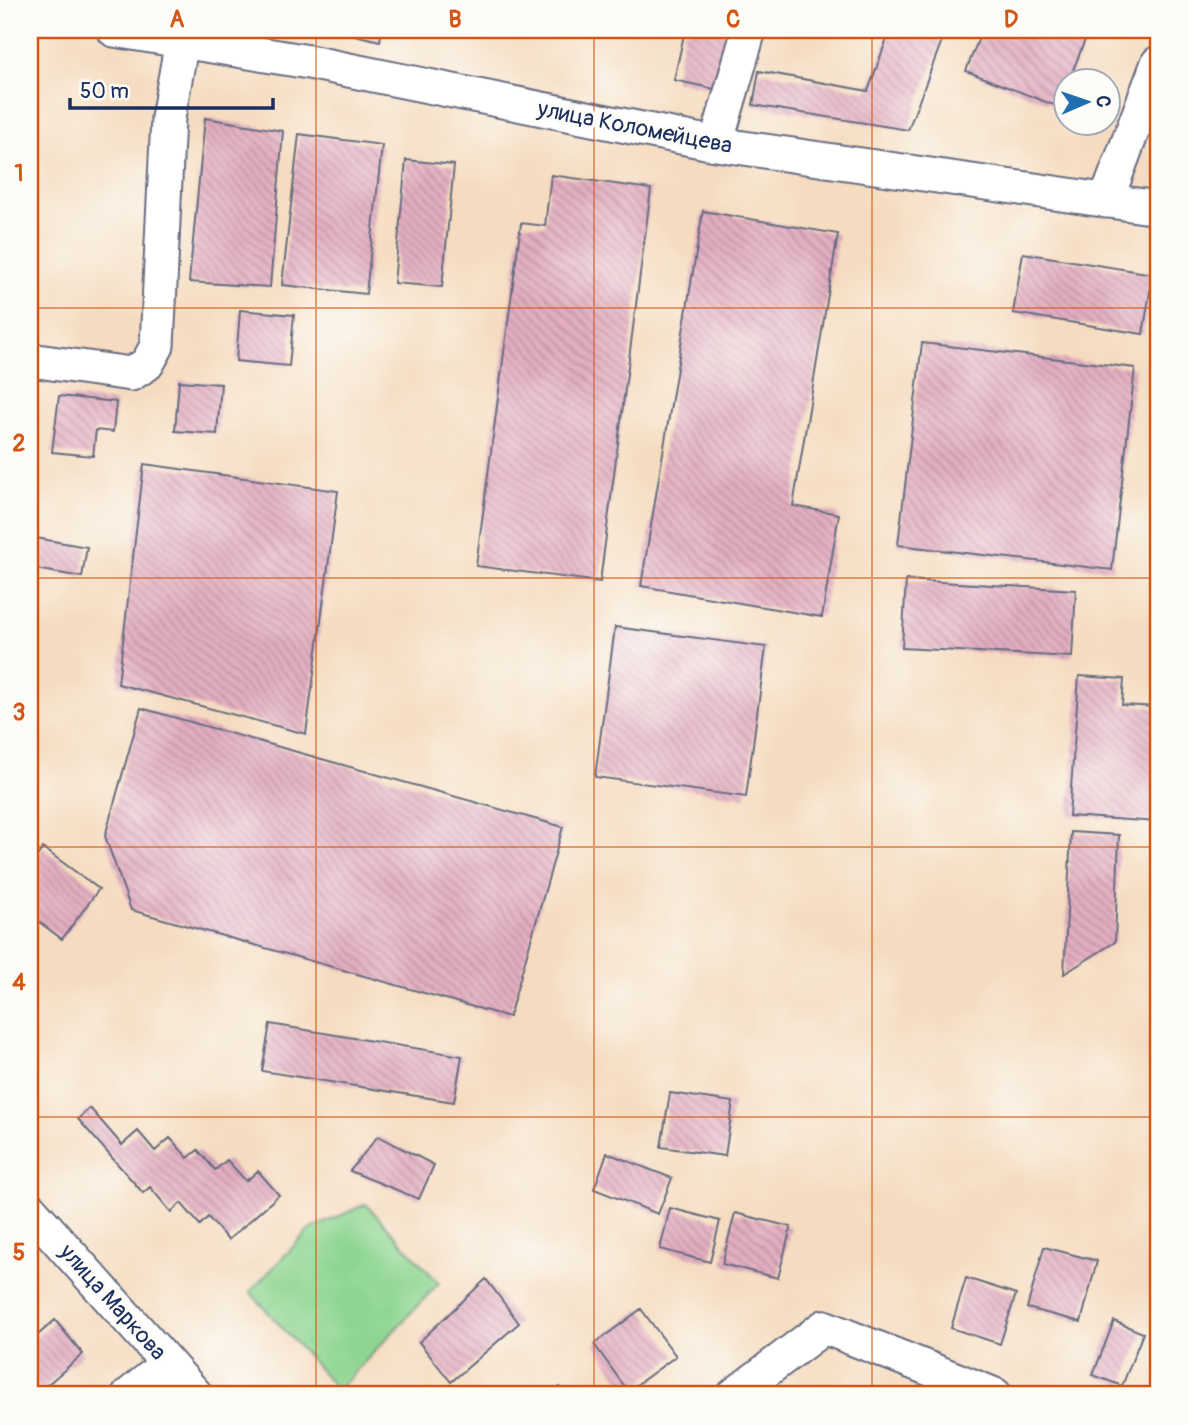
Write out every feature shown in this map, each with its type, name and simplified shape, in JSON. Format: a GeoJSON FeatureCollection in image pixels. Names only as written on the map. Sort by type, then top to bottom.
{"type":"FeatureCollection","features":[{"type":"Feature","properties":{"kind":"street","name":"улица Коломейцева"},"geometry":{"type":"LineString","coordinates":[[114,30],[309,62],[716,144],[1158,208]]}},
{"type":"Feature","properties":{"kind":"street"},"geometry":{"type":"LineString","coordinates":[[716,144],[749,30]]}},
{"type":"Feature","properties":{"kind":"street"},"geometry":{"type":"LineString","coordinates":[[30,359],[131,374],[147,364],[157,346],[168,118],[182,41]]}},
{"type":"Feature","properties":{"kind":"street"},"geometry":{"type":"LineString","coordinates":[[1106,201],[1158,62]]}},
{"type":"Feature","properties":{"kind":"street","name":"улица Маркова"},"geometry":{"type":"LineString","coordinates":[[30,1209],[196,1395]]}},
{"type":"Feature","properties":{"kind":"street"},"geometry":{"type":"LineString","coordinates":[[734,1395],[824,1327],[995,1395]]}},
{"type":"Feature","properties":{"kind":"street"},"geometry":{"type":"LineString","coordinates":[[130,1395],[167,1364]]}},
{"type":"Feature","properties":{"kind":"green space"},"geometry":{"type":"Polygon","coordinates":[[[366,1204],[439,1283],[338,1390],[250,1292],[309,1230],[366,1204]]]}},
{"type":"Feature","properties":{"kind":"building"},"geometry":{"type":"Polygon","coordinates":[[[333,30],[382,30],[380,41],[333,30]]]}},
{"type":"Feature","properties":{"kind":"building"},"geometry":{"type":"Polygon","coordinates":[[[685,30],[733,30],[719,90],[674,80],[685,30]]]}},
{"type":"Feature","properties":{"kind":"building"},"geometry":{"type":"Polygon","coordinates":[[[890,30],[946,30],[908,130],[753,105],[759,71],[868,91],[890,30]]]}},
{"type":"Feature","properties":{"kind":"building"},"geometry":{"type":"Polygon","coordinates":[[[982,30],[1089,30],[1075,66],[1052,66],[1052,104],[966,71],[982,30]]]}},
{"type":"Feature","properties":{"kind":"building"},"geometry":{"type":"Polygon","coordinates":[[[205,118],[283,131],[270,287],[189,282],[205,118]]]}},
{"type":"Feature","properties":{"kind":"building"},"geometry":{"type":"Polygon","coordinates":[[[299,134],[382,145],[366,294],[282,285],[299,134]]]}},
{"type":"Feature","properties":{"kind":"building"},"geometry":{"type":"Polygon","coordinates":[[[406,160],[454,165],[442,287],[394,283],[406,160]]]}},
{"type":"Feature","properties":{"kind":"building"},"geometry":{"type":"Polygon","coordinates":[[[551,175],[651,189],[600,582],[476,566],[521,223],[545,226],[551,175]]]}},
{"type":"Feature","properties":{"kind":"building"},"geometry":{"type":"Polygon","coordinates":[[[703,211],[838,234],[793,506],[839,514],[822,617],[641,586],[703,211]]]}},
{"type":"Feature","properties":{"kind":"building"},"geometry":{"type":"Polygon","coordinates":[[[1023,253],[1153,274],[1143,334],[1013,313],[1023,253]]]}},
{"type":"Feature","properties":{"kind":"building"},"geometry":{"type":"Polygon","coordinates":[[[240,310],[294,315],[289,366],[236,361],[240,310]]]}},
{"type":"Feature","properties":{"kind":"building"},"geometry":{"type":"Polygon","coordinates":[[[922,343],[1135,368],[1112,570],[898,545],[922,343]]]}},
{"type":"Feature","properties":{"kind":"building"},"geometry":{"type":"Polygon","coordinates":[[[179,381],[221,384],[217,434],[175,431],[179,381]]]}},
{"type":"Feature","properties":{"kind":"building"},"geometry":{"type":"Polygon","coordinates":[[[59,396],[116,402],[113,432],[96,430],[93,456],[52,452],[59,396]]]}},
{"type":"Feature","properties":{"kind":"building"},"geometry":{"type":"Polygon","coordinates":[[[144,464],[338,491],[306,734],[118,684],[144,464]]]}},
{"type":"Feature","properties":{"kind":"building"},"geometry":{"type":"Polygon","coordinates":[[[30,537],[87,547],[82,577],[30,568],[30,537]]]}},
{"type":"Feature","properties":{"kind":"building"},"geometry":{"type":"Polygon","coordinates":[[[906,580],[1076,590],[1072,657],[902,648],[906,580]]]}},
{"type":"Feature","properties":{"kind":"building"},"geometry":{"type":"Polygon","coordinates":[[[615,627],[766,647],[746,797],[595,777],[615,627]]]}},
{"type":"Feature","properties":{"kind":"building"},"geometry":{"type":"Polygon","coordinates":[[[1079,676],[1124,679],[1122,705],[1158,707],[1158,822],[1069,816],[1079,676]]]}},
{"type":"Feature","properties":{"kind":"building"},"geometry":{"type":"Polygon","coordinates":[[[141,708],[563,827],[509,1017],[131,910],[105,836],[141,708]]]}},
{"type":"Feature","properties":{"kind":"building"},"geometry":{"type":"Polygon","coordinates":[[[1071,832],[1119,835],[1115,942],[1064,974],[1071,832]]]}},
{"type":"Feature","properties":{"kind":"building"},"geometry":{"type":"Polygon","coordinates":[[[43,848],[99,889],[62,939],[30,915],[30,866],[43,848]]]}},
{"type":"Feature","properties":{"kind":"building"},"geometry":{"type":"Polygon","coordinates":[[[270,1024],[462,1056],[454,1102],[262,1071],[270,1024]]]}},
{"type":"Feature","properties":{"kind":"building"},"geometry":{"type":"Polygon","coordinates":[[[670,1093],[733,1102],[725,1156],[661,1147],[670,1093]]]}},
{"type":"Feature","properties":{"kind":"building"},"geometry":{"type":"Polygon","coordinates":[[[90,1108],[122,1145],[138,1131],[155,1151],[170,1138],[188,1158],[198,1150],[215,1170],[227,1160],[246,1181],[258,1171],[279,1195],[228,1240],[208,1217],[200,1225],[181,1203],[171,1212],[150,1187],[143,1193],[78,1119],[90,1108]]]}},
{"type":"Feature","properties":{"kind":"building"},"geometry":{"type":"Polygon","coordinates":[[[378,1136],[434,1165],[419,1199],[350,1171],[378,1136]]]}},
{"type":"Feature","properties":{"kind":"building"},"geometry":{"type":"Polygon","coordinates":[[[607,1153],[672,1178],[658,1214],[594,1189],[607,1153]]]}},
{"type":"Feature","properties":{"kind":"building"},"geometry":{"type":"Polygon","coordinates":[[[670,1208],[720,1221],[710,1262],[660,1249],[670,1208]]]}},
{"type":"Feature","properties":{"kind":"building"},"geometry":{"type":"Polygon","coordinates":[[[735,1213],[791,1227],[778,1278],[722,1264],[735,1213]]]}},
{"type":"Feature","properties":{"kind":"building"},"geometry":{"type":"Polygon","coordinates":[[[1044,1247],[1097,1261],[1081,1322],[1027,1308],[1044,1247]]]}},
{"type":"Feature","properties":{"kind":"building"},"geometry":{"type":"Polygon","coordinates":[[[966,1278],[1016,1294],[1000,1344],[951,1328],[966,1278]]]}},
{"type":"Feature","properties":{"kind":"building"},"geometry":{"type":"Polygon","coordinates":[[[486,1279],[519,1323],[451,1382],[419,1342],[486,1279]]]}},
{"type":"Feature","properties":{"kind":"building"},"geometry":{"type":"Polygon","coordinates":[[[641,1309],[676,1356],[628,1391],[594,1344],[641,1309]]]}},
{"type":"Feature","properties":{"kind":"building"},"geometry":{"type":"Polygon","coordinates":[[[55,1320],[83,1354],[40,1391],[30,1379],[30,1342],[55,1320]]]}},
{"type":"Feature","properties":{"kind":"building"},"geometry":{"type":"Polygon","coordinates":[[[1114,1321],[1143,1333],[1122,1386],[1093,1375],[1114,1321]]]}},
{"type":"Feature","properties":{"kind":"building"},"geometry":{"type":"Polygon","coordinates":[[[560,1387],[568,1395],[551,1395],[560,1387]]]}}]}
